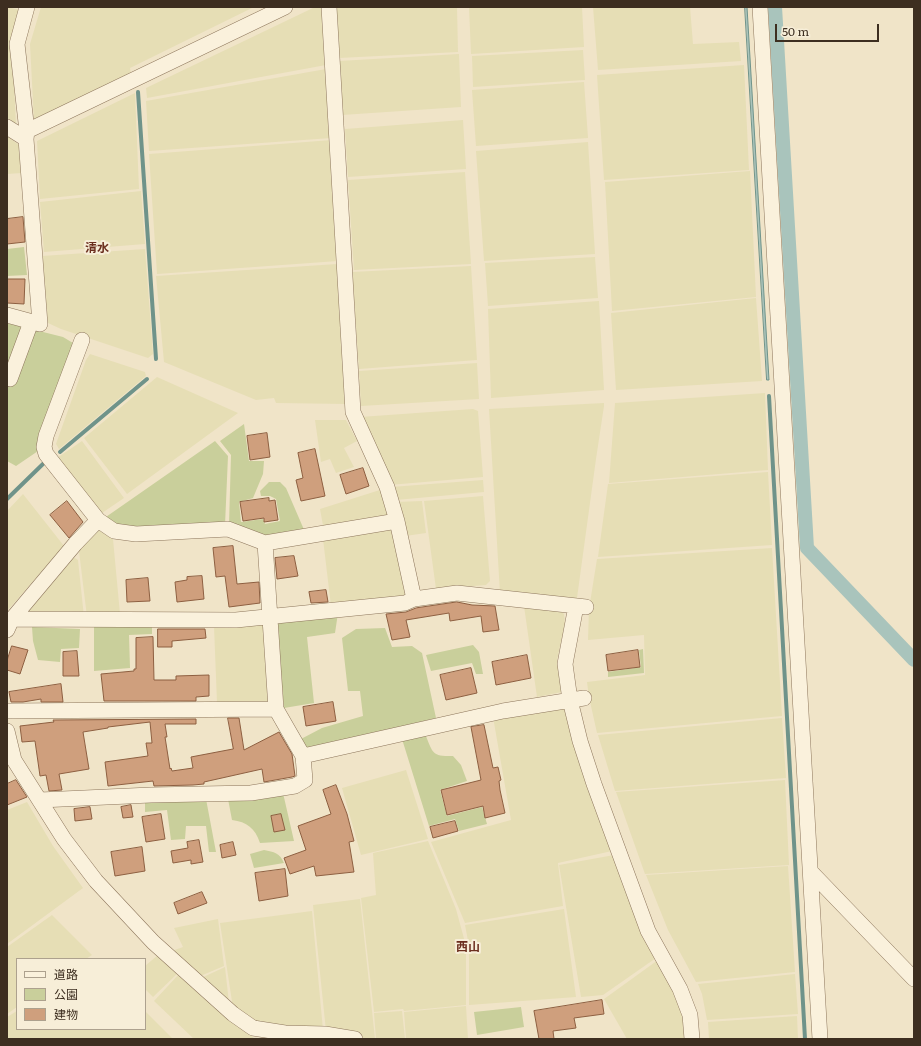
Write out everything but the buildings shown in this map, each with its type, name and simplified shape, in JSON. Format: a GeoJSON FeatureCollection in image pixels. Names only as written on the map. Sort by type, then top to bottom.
{"type":"FeatureCollection","features":[{"type":"Feature","properties":{"kind":"street"},"geometry":{"type":"LineString","coordinates":[[7,316],[40,324],[27,135],[17,44],[27,7]]}},
{"type":"Feature","properties":{"kind":"street"},"geometry":{"type":"LineString","coordinates":[[7,127],[27,135],[285,7]]}},
{"type":"Feature","properties":{"kind":"street"},"geometry":{"type":"LineString","coordinates":[[329,7],[353,412],[387,487],[397,521],[414,599]]}},
{"type":"Feature","properties":{"kind":"street"},"geometry":{"type":"LineString","coordinates":[[760,7],[820,1039]]}},
{"type":"Feature","properties":{"kind":"street"},"geometry":{"type":"LineString","coordinates":[[10,379],[31,322]]}},
{"type":"Feature","properties":{"kind":"street"},"geometry":{"type":"LineString","coordinates":[[82,340],[46,436],[44,447],[46,454],[98,520],[114,531],[136,534],[228,529],[265,544],[397,521]]}},
{"type":"Feature","properties":{"kind":"street"},"geometry":{"type":"LineString","coordinates":[[9,625],[75,544],[98,520]]}},
{"type":"Feature","properties":{"kind":"street"},"geometry":{"type":"LineString","coordinates":[[40,800],[150,795],[251,793],[296,786],[306,780],[302,756],[276,709],[265,544]]}},
{"type":"Feature","properties":{"kind":"street"},"geometry":{"type":"LineString","coordinates":[[9,625],[236,620],[405,603],[414,599],[457,593],[581,607],[564,664],[577,699],[580,741],[594,784],[648,931],[680,989],[690,1015],[692,1039]]}},
{"type":"Feature","properties":{"kind":"street"},"geometry":{"type":"LineString","coordinates":[[302,756],[503,711],[577,699]]}},
{"type":"Feature","properties":{"kind":"street"},"geometry":{"type":"LineString","coordinates":[[7,711],[276,709]]}},
{"type":"Feature","properties":{"kind":"street"},"geometry":{"type":"LineString","coordinates":[[7,731],[14,760],[64,839],[96,881],[153,942],[233,1014],[254,1028],[285,1033],[325,1034],[351,1039]]}},
{"type":"Feature","properties":{"kind":"street"},"geometry":{"type":"LineString","coordinates":[[811,872],[914,979]]}},
{"type":"Feature","properties":{"kind":"shaded area"},"geometry":{"type":"Polygon","coordinates":[[[7,7],[21,10],[12,46],[16,124],[7,119],[7,7]]]}},
{"type":"Feature","properties":{"kind":"shaded area"},"geometry":{"type":"Polygon","coordinates":[[[41,7],[254,7],[130,68],[131,75],[34,121],[30,44],[41,7]]]}},
{"type":"Feature","properties":{"kind":"shaded area"},"geometry":{"type":"Polygon","coordinates":[[[315,7],[322,7],[326,65],[147,98],[146,88],[315,7]]]}},
{"type":"Feature","properties":{"kind":"shaded area"},"geometry":{"type":"Polygon","coordinates":[[[336,7],[457,7],[458,52],[339,58],[336,7]]]}},
{"type":"Feature","properties":{"kind":"shaded area"},"geometry":{"type":"Polygon","coordinates":[[[469,7],[582,7],[584,47],[471,54],[469,7]]]}},
{"type":"Feature","properties":{"kind":"shaded area"},"geometry":{"type":"Polygon","coordinates":[[[593,7],[690,7],[693,44],[739,42],[741,61],[598,70],[593,7]]]}},
{"type":"Feature","properties":{"kind":"shaded area"},"geometry":{"type":"Polygon","coordinates":[[[583,50],[585,80],[473,87],[472,56],[583,50]]]}},
{"type":"Feature","properties":{"kind":"shaded area"},"geometry":{"type":"Polygon","coordinates":[[[459,54],[461,107],[342,115],[339,61],[459,54]]]}},
{"type":"Feature","properties":{"kind":"shaded area"},"geometry":{"type":"Polygon","coordinates":[[[744,65],[749,170],[604,180],[597,75],[744,65]]]}},
{"type":"Feature","properties":{"kind":"shaded area"},"geometry":{"type":"Polygon","coordinates":[[[326,69],[331,138],[149,151],[146,101],[326,69]]]}},
{"type":"Feature","properties":{"kind":"shaded area"},"geometry":{"type":"Polygon","coordinates":[[[584,82],[588,138],[476,146],[472,90],[584,82]]]}},
{"type":"Feature","properties":{"kind":"shaded area"},"geometry":{"type":"Polygon","coordinates":[[[135,93],[139,189],[40,199],[37,141],[135,93]]]}},
{"type":"Feature","properties":{"kind":"shaded area"},"geometry":{"type":"Polygon","coordinates":[[[463,120],[466,169],[348,177],[345,129],[463,120]]]}},
{"type":"Feature","properties":{"kind":"shaded area"},"geometry":{"type":"Polygon","coordinates":[[[7,136],[19,145],[22,173],[7,174],[7,136]]]}},
{"type":"Feature","properties":{"kind":"shaded area"},"geometry":{"type":"Polygon","coordinates":[[[332,140],[338,261],[157,274],[149,154],[332,140]]]}},
{"type":"Feature","properties":{"kind":"shaded area"},"geometry":{"type":"Polygon","coordinates":[[[588,142],[595,254],[484,261],[476,151],[588,142]]]}},
{"type":"Feature","properties":{"kind":"shaded area"},"geometry":{"type":"Polygon","coordinates":[[[750,171],[756,297],[612,311],[605,182],[750,171]]]}},
{"type":"Feature","properties":{"kind":"shaded area"},"geometry":{"type":"Polygon","coordinates":[[[465,172],[471,264],[354,270],[348,180],[465,172]]]}},
{"type":"Feature","properties":{"kind":"shaded area"},"geometry":{"type":"Polygon","coordinates":[[[141,191],[145,244],[44,252],[40,202],[141,191]]]}},
{"type":"Feature","properties":{"kind":"shaded area"},"geometry":{"type":"Polygon","coordinates":[[[145,249],[153,354],[148,358],[61,329],[48,323],[42,256],[145,249]]]}},
{"type":"Feature","properties":{"kind":"shaded area"},"geometry":{"type":"Polygon","coordinates":[[[595,257],[598,298],[488,306],[485,263],[595,257]]]}},
{"type":"Feature","properties":{"kind":"shaded area"},"geometry":{"type":"Polygon","coordinates":[[[337,264],[347,404],[276,403],[274,398],[256,400],[164,362],[156,276],[337,264]]]}},
{"type":"Feature","properties":{"kind":"shaded area"},"geometry":{"type":"Polygon","coordinates":[[[471,266],[477,360],[359,369],[352,272],[471,266]]]}},
{"type":"Feature","properties":{"kind":"shaded area"},"geometry":{"type":"Polygon","coordinates":[[[756,298],[762,381],[616,390],[611,313],[756,298]]]}},
{"type":"Feature","properties":{"kind":"shaded area"},"geometry":{"type":"Polygon","coordinates":[[[599,301],[604,390],[491,398],[488,309],[599,301]]]}},
{"type":"Feature","properties":{"kind":"shaded area"},"geometry":{"type":"Polygon","coordinates":[[[90,354],[145,372],[146,376],[59,449],[56,444],[86,360],[90,354]]]}},
{"type":"Feature","properties":{"kind":"shaded area"},"geometry":{"type":"Polygon","coordinates":[[[477,363],[479,399],[361,406],[359,371],[477,363]]]}},
{"type":"Feature","properties":{"kind":"shaded area"},"geometry":{"type":"Polygon","coordinates":[[[157,377],[238,413],[127,494],[84,438],[157,377]]]}},
{"type":"Feature","properties":{"kind":"shaded area"},"geometry":{"type":"Polygon","coordinates":[[[765,393],[768,470],[609,483],[615,403],[765,393]]]}},
{"type":"Feature","properties":{"kind":"shaded area"},"geometry":{"type":"Polygon","coordinates":[[[604,403],[577,598],[500,593],[489,409],[604,403]]]}},
{"type":"Feature","properties":{"kind":"shaded area"},"geometry":{"type":"Polygon","coordinates":[[[473,409],[478,411],[483,477],[389,485],[360,417],[473,409]]]}},
{"type":"Feature","properties":{"kind":"shaded area"},"geometry":{"type":"Polygon","coordinates":[[[315,420],[346,420],[357,441],[344,448],[354,467],[336,473],[330,459],[321,462],[315,420]]]}},
{"type":"Feature","properties":{"kind":"shaded area"},"geometry":{"type":"Polygon","coordinates":[[[82,441],[124,498],[102,513],[57,458],[82,441]]]}},
{"type":"Feature","properties":{"kind":"shaded area"},"geometry":{"type":"Polygon","coordinates":[[[768,472],[772,545],[598,557],[608,484],[768,472]]]}},
{"type":"Feature","properties":{"kind":"shaded area"},"geometry":{"type":"Polygon","coordinates":[[[483,480],[484,492],[396,500],[391,487],[483,480]]]}},
{"type":"Feature","properties":{"kind":"shaded area"},"geometry":{"type":"Polygon","coordinates":[[[383,489],[392,518],[324,531],[320,509],[383,489]]]}},
{"type":"Feature","properties":{"kind":"shaded area"},"geometry":{"type":"Polygon","coordinates":[[[23,494],[64,546],[7,611],[7,511],[23,494]]]}},
{"type":"Feature","properties":{"kind":"shaded area"},"geometry":{"type":"Polygon","coordinates":[[[483,496],[490,581],[486,585],[436,589],[424,501],[483,496]]]}},
{"type":"Feature","properties":{"kind":"shaded area"},"geometry":{"type":"Polygon","coordinates":[[[422,501],[426,533],[405,536],[396,502],[422,501]]]}},
{"type":"Feature","properties":{"kind":"shaded area"},"geometry":{"type":"Polygon","coordinates":[[[393,524],[406,595],[331,606],[323,539],[393,524]]]}},
{"type":"Feature","properties":{"kind":"shaded area"},"geometry":{"type":"Polygon","coordinates":[[[98,528],[113,539],[120,614],[87,617],[79,551],[98,528]]]}},
{"type":"Feature","properties":{"kind":"shaded area"},"geometry":{"type":"Polygon","coordinates":[[[772,548],[782,716],[597,733],[587,682],[645,675],[644,635],[588,640],[589,609],[597,559],[772,548]]]}},
{"type":"Feature","properties":{"kind":"shaded area"},"geometry":{"type":"Polygon","coordinates":[[[72,556],[78,560],[84,617],[25,617],[25,610],[72,556]]]}},
{"type":"Feature","properties":{"kind":"shaded area"},"geometry":{"type":"Polygon","coordinates":[[[524,606],[557,608],[564,614],[565,624],[557,660],[562,692],[537,697],[524,606]]]}},
{"type":"Feature","properties":{"kind":"shaded area"},"geometry":{"type":"Polygon","coordinates":[[[266,622],[271,702],[217,703],[214,626],[266,622]]]}},
{"type":"Feature","properties":{"kind":"shaded area"},"geometry":{"type":"Polygon","coordinates":[[[562,705],[567,710],[612,851],[558,863],[563,906],[465,923],[431,842],[511,820],[493,717],[562,705]]]}},
{"type":"Feature","properties":{"kind":"shaded area"},"geometry":{"type":"Polygon","coordinates":[[[782,718],[786,778],[615,791],[598,735],[782,718]]]}},
{"type":"Feature","properties":{"kind":"shaded area"},"geometry":{"type":"Polygon","coordinates":[[[406,770],[428,839],[361,855],[342,788],[406,770]]]}},
{"type":"Feature","properties":{"kind":"shaded area"},"geometry":{"type":"Polygon","coordinates":[[[785,780],[789,865],[645,874],[616,792],[785,780]]]}},
{"type":"Feature","properties":{"kind":"shaded area"},"geometry":{"type":"Polygon","coordinates":[[[27,802],[53,846],[83,888],[7,944],[7,810],[27,802]]]}},
{"type":"Feature","properties":{"kind":"shaded area"},"geometry":{"type":"Polygon","coordinates":[[[428,841],[456,909],[466,946],[466,1005],[404,1011],[403,1009],[374,1012],[361,898],[376,895],[373,853],[428,841]]]}},
{"type":"Feature","properties":{"kind":"shaded area"},"geometry":{"type":"Polygon","coordinates":[[[614,855],[656,958],[603,995],[581,997],[559,865],[614,855]]]}},
{"type":"Feature","properties":{"kind":"shaded area"},"geometry":{"type":"Polygon","coordinates":[[[788,866],[795,972],[696,982],[668,930],[646,875],[788,866]]]}},
{"type":"Feature","properties":{"kind":"shaded area"},"geometry":{"type":"Polygon","coordinates":[[[360,899],[375,1039],[367,1039],[326,1031],[313,905],[360,899]]]}},
{"type":"Feature","properties":{"kind":"shaded area"},"geometry":{"type":"Polygon","coordinates":[[[564,909],[576,997],[469,1005],[469,946],[465,925],[564,909]]]}},
{"type":"Feature","properties":{"kind":"shaded area"},"geometry":{"type":"Polygon","coordinates":[[[312,911],[323,1030],[258,1026],[233,1008],[220,923],[312,911]]]}},
{"type":"Feature","properties":{"kind":"shaded area"},"geometry":{"type":"Polygon","coordinates":[[[52,915],[92,955],[88,958],[16,958],[16,1008],[7,1014],[7,947],[52,915]]]}},
{"type":"Feature","properties":{"kind":"shaded area"},"geometry":{"type":"Polygon","coordinates":[[[218,919],[224,966],[198,977],[169,952],[183,947],[174,928],[218,919]]]}},
{"type":"Feature","properties":{"kind":"shaded area"},"geometry":{"type":"Polygon","coordinates":[[[158,955],[177,974],[153,997],[146,990],[146,965],[158,955]]]}},
{"type":"Feature","properties":{"kind":"shaded area"},"geometry":{"type":"Polygon","coordinates":[[[658,960],[682,1003],[688,1039],[627,1039],[604,999],[658,960]]]}},
{"type":"Feature","properties":{"kind":"shaded area"},"geometry":{"type":"Polygon","coordinates":[[[225,967],[229,1003],[199,979],[225,967]]]}},
{"type":"Feature","properties":{"kind":"shaded area"},"geometry":{"type":"Polygon","coordinates":[[[179,974],[255,1039],[194,1039],[154,1001],[179,974]]]}},
{"type":"Feature","properties":{"kind":"shaded area"},"geometry":{"type":"Polygon","coordinates":[[[795,974],[798,1014],[707,1020],[702,994],[698,984],[795,974]]]}},
{"type":"Feature","properties":{"kind":"shaded area"},"geometry":{"type":"Polygon","coordinates":[[[466,1006],[468,1039],[406,1039],[404,1012],[466,1006]]]}},
{"type":"Feature","properties":{"kind":"shaded area"},"geometry":{"type":"Polygon","coordinates":[[[402,1011],[405,1039],[376,1039],[374,1013],[402,1011]]]}},
{"type":"Feature","properties":{"kind":"shaded area"},"geometry":{"type":"Polygon","coordinates":[[[16,1012],[16,1030],[146,1030],[146,1012],[173,1039],[7,1039],[7,1017],[16,1012]]]}},
{"type":"Feature","properties":{"kind":"shaded area"},"geometry":{"type":"Polygon","coordinates":[[[797,1016],[798,1039],[709,1039],[708,1022],[797,1016]]]}},
{"type":"Feature","properties":{"kind":"green space"},"geometry":{"type":"Polygon","coordinates":[[[24,247],[27,275],[7,276],[7,249],[24,247]]]}},
{"type":"Feature","properties":{"kind":"green space"},"geometry":{"type":"Polygon","coordinates":[[[7,323],[63,337],[73,343],[41,449],[16,466],[7,461],[7,323]]]}},
{"type":"Feature","properties":{"kind":"green space"},"geometry":{"type":"Polygon","coordinates":[[[244,424],[249,461],[264,461],[263,474],[253,498],[239,502],[241,522],[263,519],[265,524],[280,521],[276,499],[270,496],[261,496],[260,491],[269,482],[280,482],[286,488],[305,532],[268,539],[229,525],[231,455],[220,441],[244,424]]]}},
{"type":"Feature","properties":{"kind":"green space"},"geometry":{"type":"Polygon","coordinates":[[[215,441],[228,456],[225,525],[137,531],[103,519],[215,441]]]}},
{"type":"Feature","properties":{"kind":"green space"},"geometry":{"type":"Polygon","coordinates":[[[338,613],[335,633],[307,637],[314,703],[284,708],[276,619],[338,613]]]}},
{"type":"Feature","properties":{"kind":"green space"},"geometry":{"type":"Polygon","coordinates":[[[94,624],[152,625],[152,634],[129,635],[130,668],[94,671],[94,624]]]}},
{"type":"Feature","properties":{"kind":"green space"},"geometry":{"type":"Polygon","coordinates":[[[32,627],[80,629],[79,648],[61,649],[60,662],[38,660],[33,641],[32,627]]]}},
{"type":"Feature","properties":{"kind":"green space"},"geometry":{"type":"Polygon","coordinates":[[[385,628],[392,647],[412,646],[422,653],[436,718],[306,751],[301,739],[322,728],[363,716],[360,691],[348,691],[342,638],[356,629],[385,628]]]}},
{"type":"Feature","properties":{"kind":"green space"},"geometry":{"type":"Polygon","coordinates":[[[473,645],[479,652],[483,674],[476,674],[472,663],[431,671],[426,655],[473,645]]]}},
{"type":"Feature","properties":{"kind":"green space"},"geometry":{"type":"Polygon","coordinates":[[[643,649],[644,673],[608,677],[608,672],[641,667],[639,650],[643,649]]]}},
{"type":"Feature","properties":{"kind":"green space"},"geometry":{"type":"Polygon","coordinates":[[[425,734],[434,752],[440,756],[453,756],[461,765],[467,781],[440,790],[447,816],[482,807],[487,824],[459,831],[455,819],[429,826],[402,739],[425,734]]]}},
{"type":"Feature","properties":{"kind":"green space"},"geometry":{"type":"Polygon","coordinates":[[[283,793],[294,841],[260,843],[256,833],[250,827],[242,822],[232,820],[228,799],[283,793]]]}},
{"type":"Feature","properties":{"kind":"green space"},"geometry":{"type":"Polygon","coordinates":[[[206,799],[216,852],[209,852],[206,826],[186,826],[185,839],[171,840],[167,810],[145,812],[145,800],[206,799]]]}},
{"type":"Feature","properties":{"kind":"green space"},"geometry":{"type":"Polygon","coordinates":[[[264,850],[271,851],[281,857],[284,863],[254,868],[250,854],[264,850]]]}},
{"type":"Feature","properties":{"kind":"green space"},"geometry":{"type":"Polygon","coordinates":[[[521,1007],[524,1027],[477,1035],[474,1012],[521,1007]]]}},
{"type":"Feature","properties":{"kind":"water"},"geometry":{"type":"Polygon","coordinates":[[[745,7],[747,7],[769,380],[767,380],[745,7]]]}},
{"type":"Feature","properties":{"kind":"waterway"},"geometry":{"type":"LineString","coordinates":[[775,7],[807,548],[914,660]]}},
{"type":"Feature","properties":{"kind":"waterway"},"geometry":{"type":"LineString","coordinates":[[138,92],[156,359]]}},
{"type":"Feature","properties":{"kind":"waterway"},"geometry":{"type":"LineString","coordinates":[[60,452],[147,379]]}},
{"type":"Feature","properties":{"kind":"waterway"},"geometry":{"type":"LineString","coordinates":[[769,396],[805,1039]]}},
{"type":"Feature","properties":{"kind":"waterway"},"geometry":{"type":"LineString","coordinates":[[7,499],[45,462]]}},
{"type":"Feature","properties":{"kind":"district","name":"清水"},"geometry":{"type":"Point","coordinates":[97,248]}},
{"type":"Feature","properties":{"kind":"district","name":"西山"},"geometry":{"type":"Point","coordinates":[468,947]}}]}
